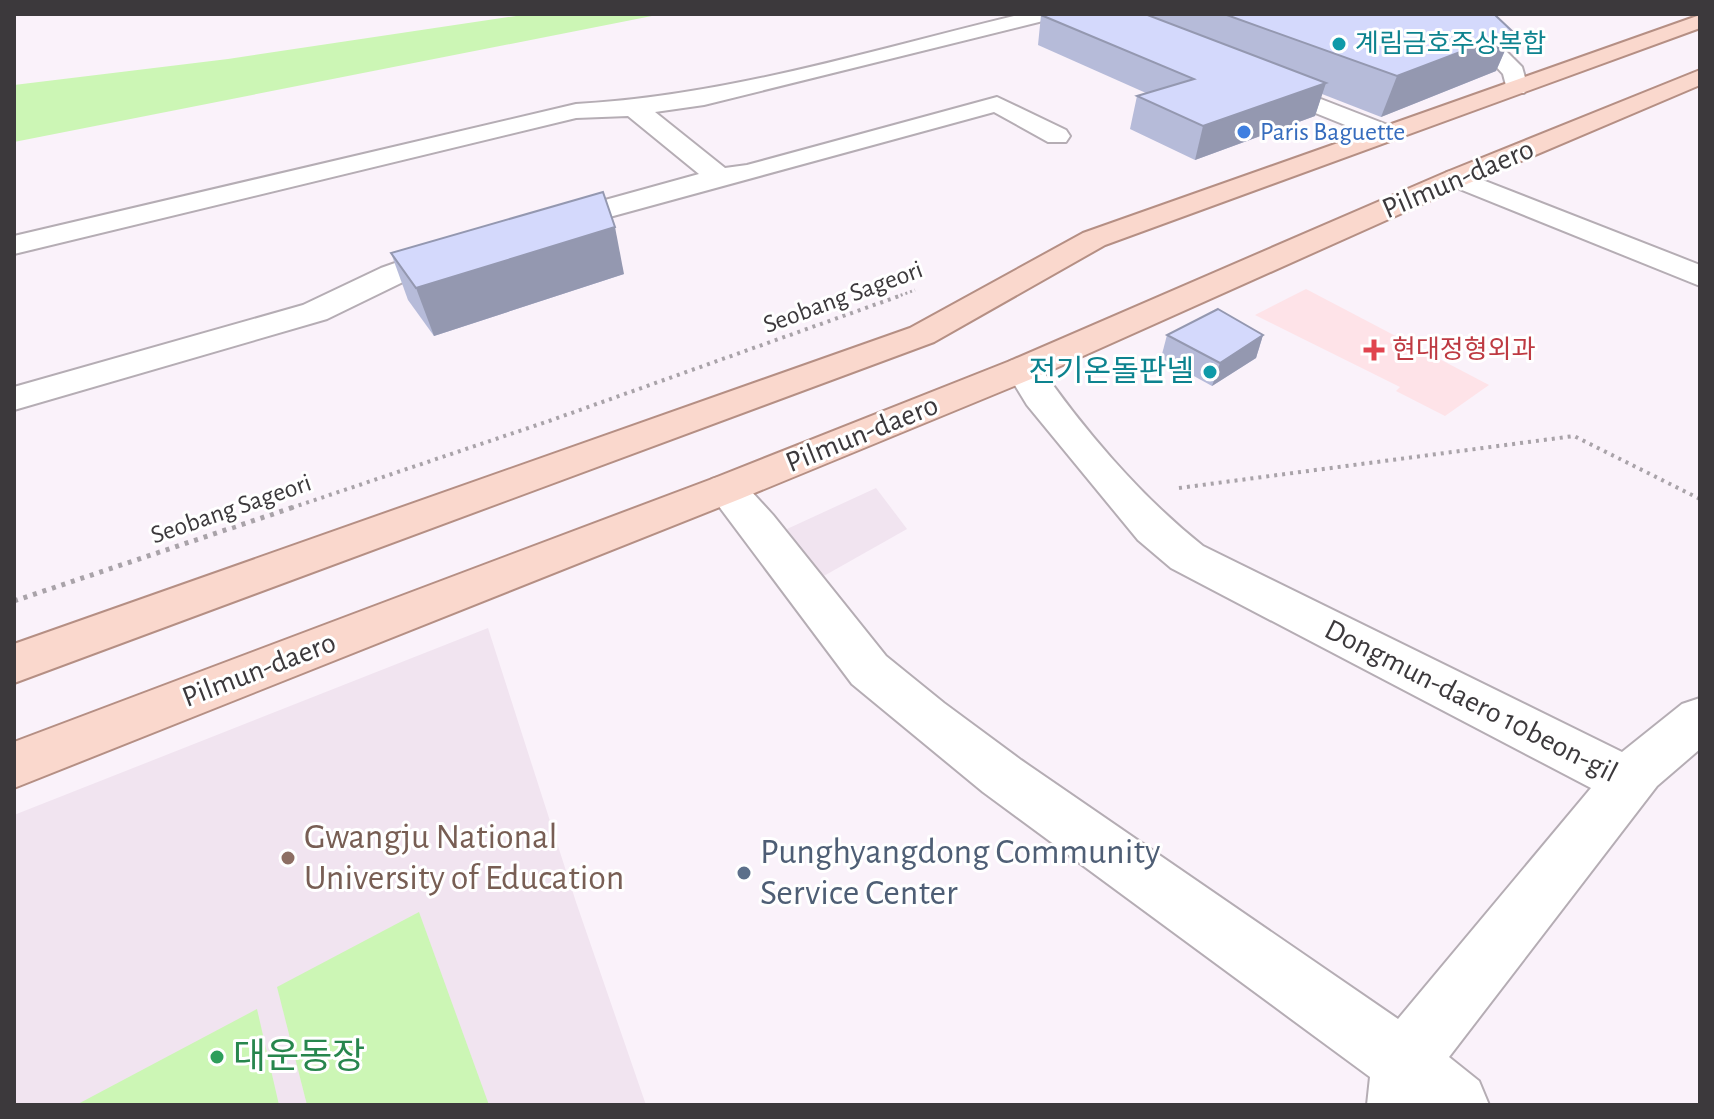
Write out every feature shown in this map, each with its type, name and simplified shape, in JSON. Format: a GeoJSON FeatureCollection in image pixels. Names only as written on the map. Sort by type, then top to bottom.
{"type":"FeatureCollection","features":[{"type":"Feature","properties":{"kind":"main road"},"geometry":{"type":"LineString","coordinates":[[1648,17],[1697,25]]}},
{"type":"Feature","properties":{"kind":"main road","name":"Pilmun-daero"},"geometry":{"type":"LineString","coordinates":[[18,656],[922,335],[1094,239],[1697,25]]}},
{"type":"Feature","properties":{"kind":"main road","name":"Pilmun-daero"},"geometry":{"type":"LineString","coordinates":[[14,765],[726,489],[1023,369],[1457,178],[1700,77]]}},
{"type":"Feature","properties":{"kind":"lane"},"geometry":{"type":"LineString","coordinates":[[14,245],[576,111],[634,108],[704,98],[1048,14]]}},
{"type":"Feature","properties":{"kind":"lane"},"geometry":{"type":"LineString","coordinates":[[1457,14],[1514,72],[1516,88]]}},
{"type":"Feature","properties":{"kind":"lane"},"geometry":{"type":"LineString","coordinates":[[1239,73],[1389,134]]}},
{"type":"Feature","properties":{"kind":"lane"},"geometry":{"type":"LineString","coordinates":[[528,230],[997,104],[1057,136]]}},
{"type":"Feature","properties":{"kind":"lane"},"geometry":{"type":"LineString","coordinates":[[634,108],[719,177]]}},
{"type":"Feature","properties":{"kind":"lane"},"geometry":{"type":"LineString","coordinates":[[1457,178],[1700,276]]}},
{"type":"Feature","properties":{"kind":"lane"},"geometry":{"type":"LineString","coordinates":[[14,399],[315,312],[441,255],[485,243]]}},
{"type":"Feature","properties":{"kind":"lane","name":"Dongmun-daero 10beon-gil"},"geometry":{"type":"LineString","coordinates":[[1023,369],[1040,397],[1153,529],[1187,557],[1629,781]]}},
{"type":"Feature","properties":{"kind":"lane"},"geometry":{"type":"LineString","coordinates":[[726,489],[758,525],[869,670],[1402,1083],[1455,1105]]}},
{"type":"Feature","properties":{"kind":"lane","name":"Dongmun-daero 10beon-gil"},"geometry":{"type":"LineString","coordinates":[[1402,1083],[1629,781],[1700,719]]}},
{"type":"Feature","properties":{"kind":"path","name":"Seobang Sageori"},"geometry":{"type":"LineString","coordinates":[[14,601],[549,421],[923,287]]}},
{"type":"Feature","properties":{"kind":"path"},"geometry":{"type":"LineString","coordinates":[[1125,496],[1574,436],[1700,499]]}},
{"type":"Feature","properties":{"kind":"shaded area","name":"현대정형외과"},"geometry":{"type":"Polygon","coordinates":[[[1306,289],[1489,385],[1445,416],[1396,391],[1400,387],[1255,315],[1306,289]]]}},
{"type":"Feature","properties":{"kind":"shaded area"},"geometry":{"type":"Polygon","coordinates":[[[876,488],[907,529],[822,577],[787,529],[876,488]]]}},
{"type":"Feature","properties":{"kind":"shaded area","name":"Gwangju National University of Education"},"geometry":{"type":"Polygon","coordinates":[[[488,628],[576,902],[646,1105],[14,1105],[14,815],[488,628]]]}},
{"type":"Feature","properties":{"kind":"green space"},"geometry":{"type":"Polygon","coordinates":[[[529,14],[662,14],[14,142],[14,85],[228,59],[529,14]]]}},
{"type":"Feature","properties":{"kind":"green space"},"geometry":{"type":"Polygon","coordinates":[[[419,912],[489,1105],[307,1105],[277,987],[419,912]]]}},
{"type":"Feature","properties":{"kind":"green space","name":"대운동장"},"geometry":{"type":"Polygon","coordinates":[[[257,1009],[279,1105],[76,1105],[257,1009]]]}},
{"type":"Feature","properties":{"kind":"building"},"geometry":{"type":"Polygon","coordinates":[[[1145,14],[1326,83],[1203,126],[1137,96],[1194,79],[1041,15],[1145,14]]]}},
{"type":"Feature","properties":{"kind":"building"},"geometry":{"type":"Polygon","coordinates":[[[1224,14],[1494,14],[1513,32],[1397,76],[1224,14]]]}},
{"type":"Feature","properties":{"kind":"building"},"geometry":{"type":"Polygon","coordinates":[[[603,192],[615,227],[416,288],[391,253],[603,192]]]}},
{"type":"Feature","properties":{"kind":"building"},"geometry":{"type":"Polygon","coordinates":[[[1218,309],[1263,335],[1220,363],[1167,335],[1218,309]]]}},
{"type":"Feature","properties":{"kind":"place","name":"계림금호주상복합"},"geometry":{"type":"Point","coordinates":[1339,44]}},
{"type":"Feature","properties":{"kind":"place","name":"Paris Baguette"},"geometry":{"type":"Point","coordinates":[1244,132]}},
{"type":"Feature","properties":{"kind":"place","name":"현대정형외과"},"geometry":{"type":"Point","coordinates":[1374,350]}},
{"type":"Feature","properties":{"kind":"place","name":"전기온돌판넬"},"geometry":{"type":"Point","coordinates":[1210,372]}},
{"type":"Feature","properties":{"kind":"place","name":"Gwangju National University of Education"},"geometry":{"type":"Point","coordinates":[288,858]}},
{"type":"Feature","properties":{"kind":"place","name":"Punghyangdong Community Service Center"},"geometry":{"type":"Point","coordinates":[744,873]}},
{"type":"Feature","properties":{"kind":"place","name":"대운동장"},"geometry":{"type":"Point","coordinates":[217,1057]}}]}
